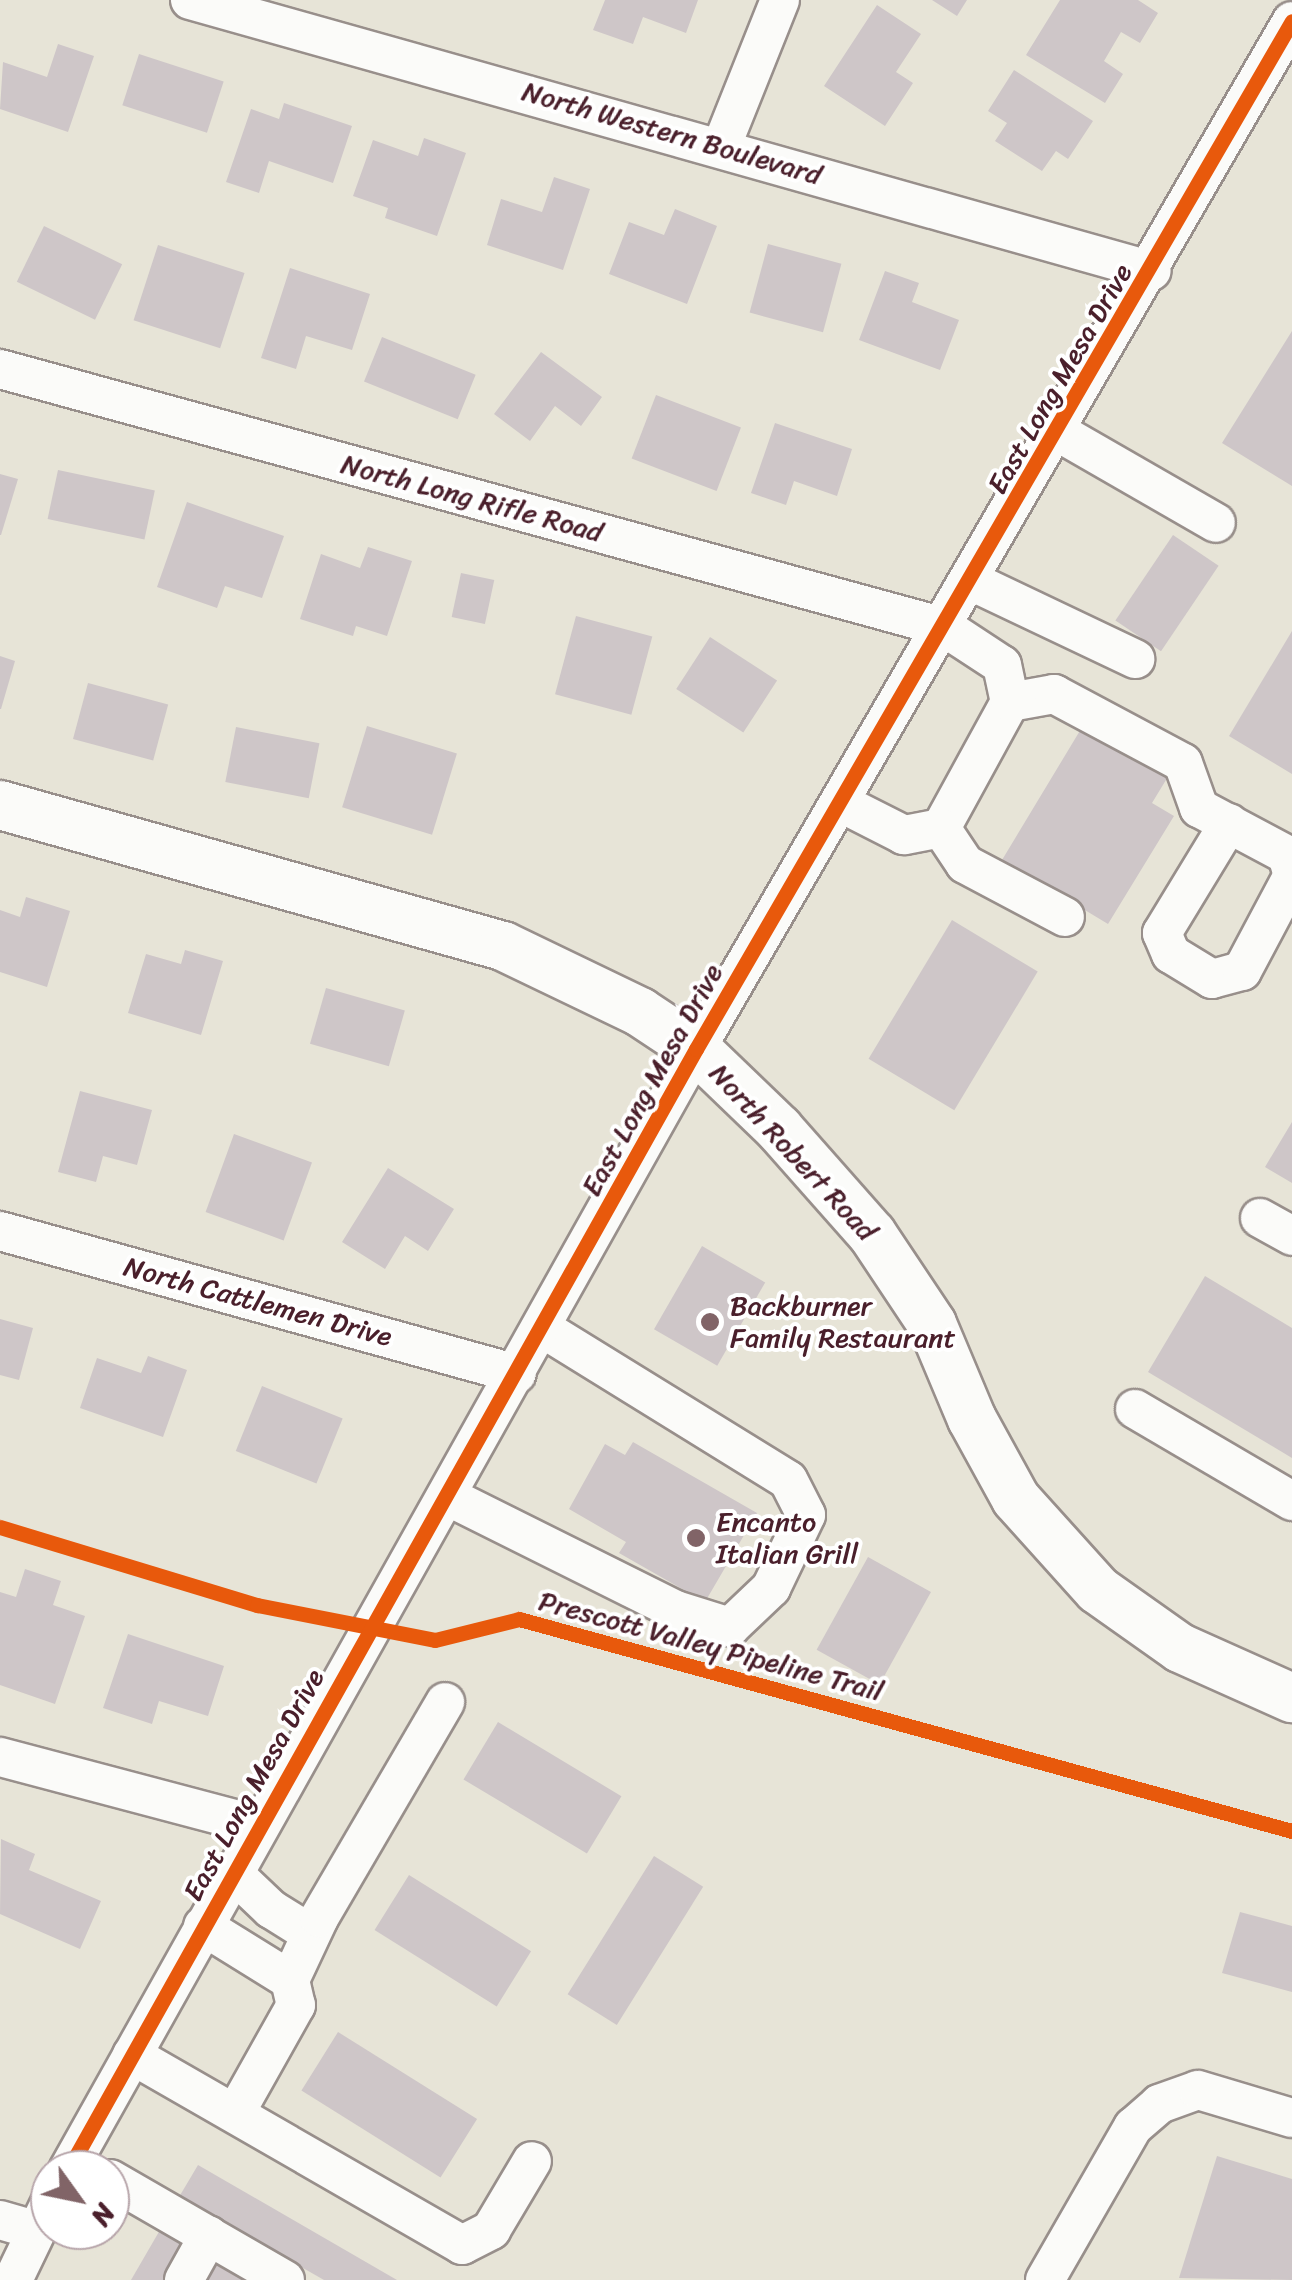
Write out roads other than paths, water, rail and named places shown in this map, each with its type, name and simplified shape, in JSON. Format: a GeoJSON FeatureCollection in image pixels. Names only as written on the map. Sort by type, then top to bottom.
{"type":"FeatureCollection","features":[{"type":"Feature","properties":{"kind":"main road","name":"North Robert Road"},"geometry":{"type":"LineString","coordinates":[[0,805],[503,946],[640,1012],[696,1049],[779,1128],[872,1234],[932,1324],[972,1419],[1016,1499],[1098,1590],[1180,1648],[1292,1698]]}},
{"type":"Feature","properties":{"kind":"street","name":"North Western Boulevard"},"geometry":{"type":"LineString","coordinates":[[190,0],[722,145],[1152,271]]}},
{"type":"Feature","properties":{"kind":"street"},"geometry":{"type":"LineString","coordinates":[[722,145],[780,0]]}},
{"type":"Feature","properties":{"kind":"street","name":"East Long Mesa Drive"},"geometry":{"type":"LineString","coordinates":[[87,2150],[132,2055],[202,1926],[517,1374],[696,1049],[1152,271],[1292,21]]}},
{"type":"Feature","properties":{"kind":"street","name":"North Long Rifle Road"},"geometry":{"type":"LineString","coordinates":[[0,369],[944,627],[1002,665],[1010,702]]}},
{"type":"Feature","properties":{"kind":"street"},"geometry":{"type":"LineString","coordinates":[[1058,432],[1216,523]]}},
{"type":"Feature","properties":{"kind":"street"},"geometry":{"type":"LineString","coordinates":[[971,582],[1134,659]]}},
{"type":"Feature","properties":{"kind":"street"},"geometry":{"type":"LineString","coordinates":[[941,828],[1010,702],[1054,694],[1182,764],[1199,808],[1228,823],[1288,855],[1292,876],[1242,972],[1212,978],[1171,954],[1162,933],[1228,823]]}},
{"type":"Feature","properties":{"kind":"street"},"geometry":{"type":"LineString","coordinates":[[841,803],[904,834],[941,828]]}},
{"type":"Feature","properties":{"kind":"street"},"geometry":{"type":"LineString","coordinates":[[941,828],[964,864],[1064,917]]}},
{"type":"Feature","properties":{"kind":"street","name":"North Cattlemen Drive"},"geometry":{"type":"LineString","coordinates":[[0,1230],[517,1374]]}},
{"type":"Feature","properties":{"kind":"street"},"geometry":{"type":"LineString","coordinates":[[447,1496],[676,1610],[730,1627],[770,1588],[806,1516],[788,1480],[542,1328]]}},
{"type":"Feature","properties":{"kind":"street"},"geometry":{"type":"LineString","coordinates":[[1135,1410],[1292,1501]]}},
{"type":"Feature","properties":{"kind":"street"},"geometry":{"type":"LineString","coordinates":[[236,2112],[296,2005],[290,1980],[311,1934],[445,1702]]}},
{"type":"Feature","properties":{"kind":"street"},"geometry":{"type":"LineString","coordinates":[[0,1757],[258,1825]]}},
{"type":"Feature","properties":{"kind":"street"},"geometry":{"type":"LineString","coordinates":[[232,1872],[311,1934]]}},
{"type":"Feature","properties":{"kind":"street"},"geometry":{"type":"LineString","coordinates":[[202,1926],[290,1980]]}},
{"type":"Feature","properties":{"kind":"street"},"geometry":{"type":"LineString","coordinates":[[132,2055],[462,2245],[492,2230],[532,2161]]}},
{"type":"Feature","properties":{"kind":"street"},"geometry":{"type":"LineString","coordinates":[[1046,2280],[1133,2127],[1159,2104],[1198,2090],[1292,2118]]}},
{"type":"Feature","properties":{"kind":"street"},"geometry":{"type":"LineString","coordinates":[[130,2191],[285,2280]]}},
{"type":"Feature","properties":{"kind":"street"},"geometry":{"type":"LineString","coordinates":[[13,2280],[28,2218]]}},
{"type":"Feature","properties":{"kind":"street"},"geometry":{"type":"LineString","coordinates":[[184,2280],[209,2236]]}},
{"type":"Feature","properties":{"kind":"place","name":"Backburner Family Restaurant"},"geometry":{"type":"Point","coordinates":[710,1322]}},
{"type":"Feature","properties":{"kind":"place","name":"Encanto Italian Grill"},"geometry":{"type":"Point","coordinates":[696,1538]}}]}
